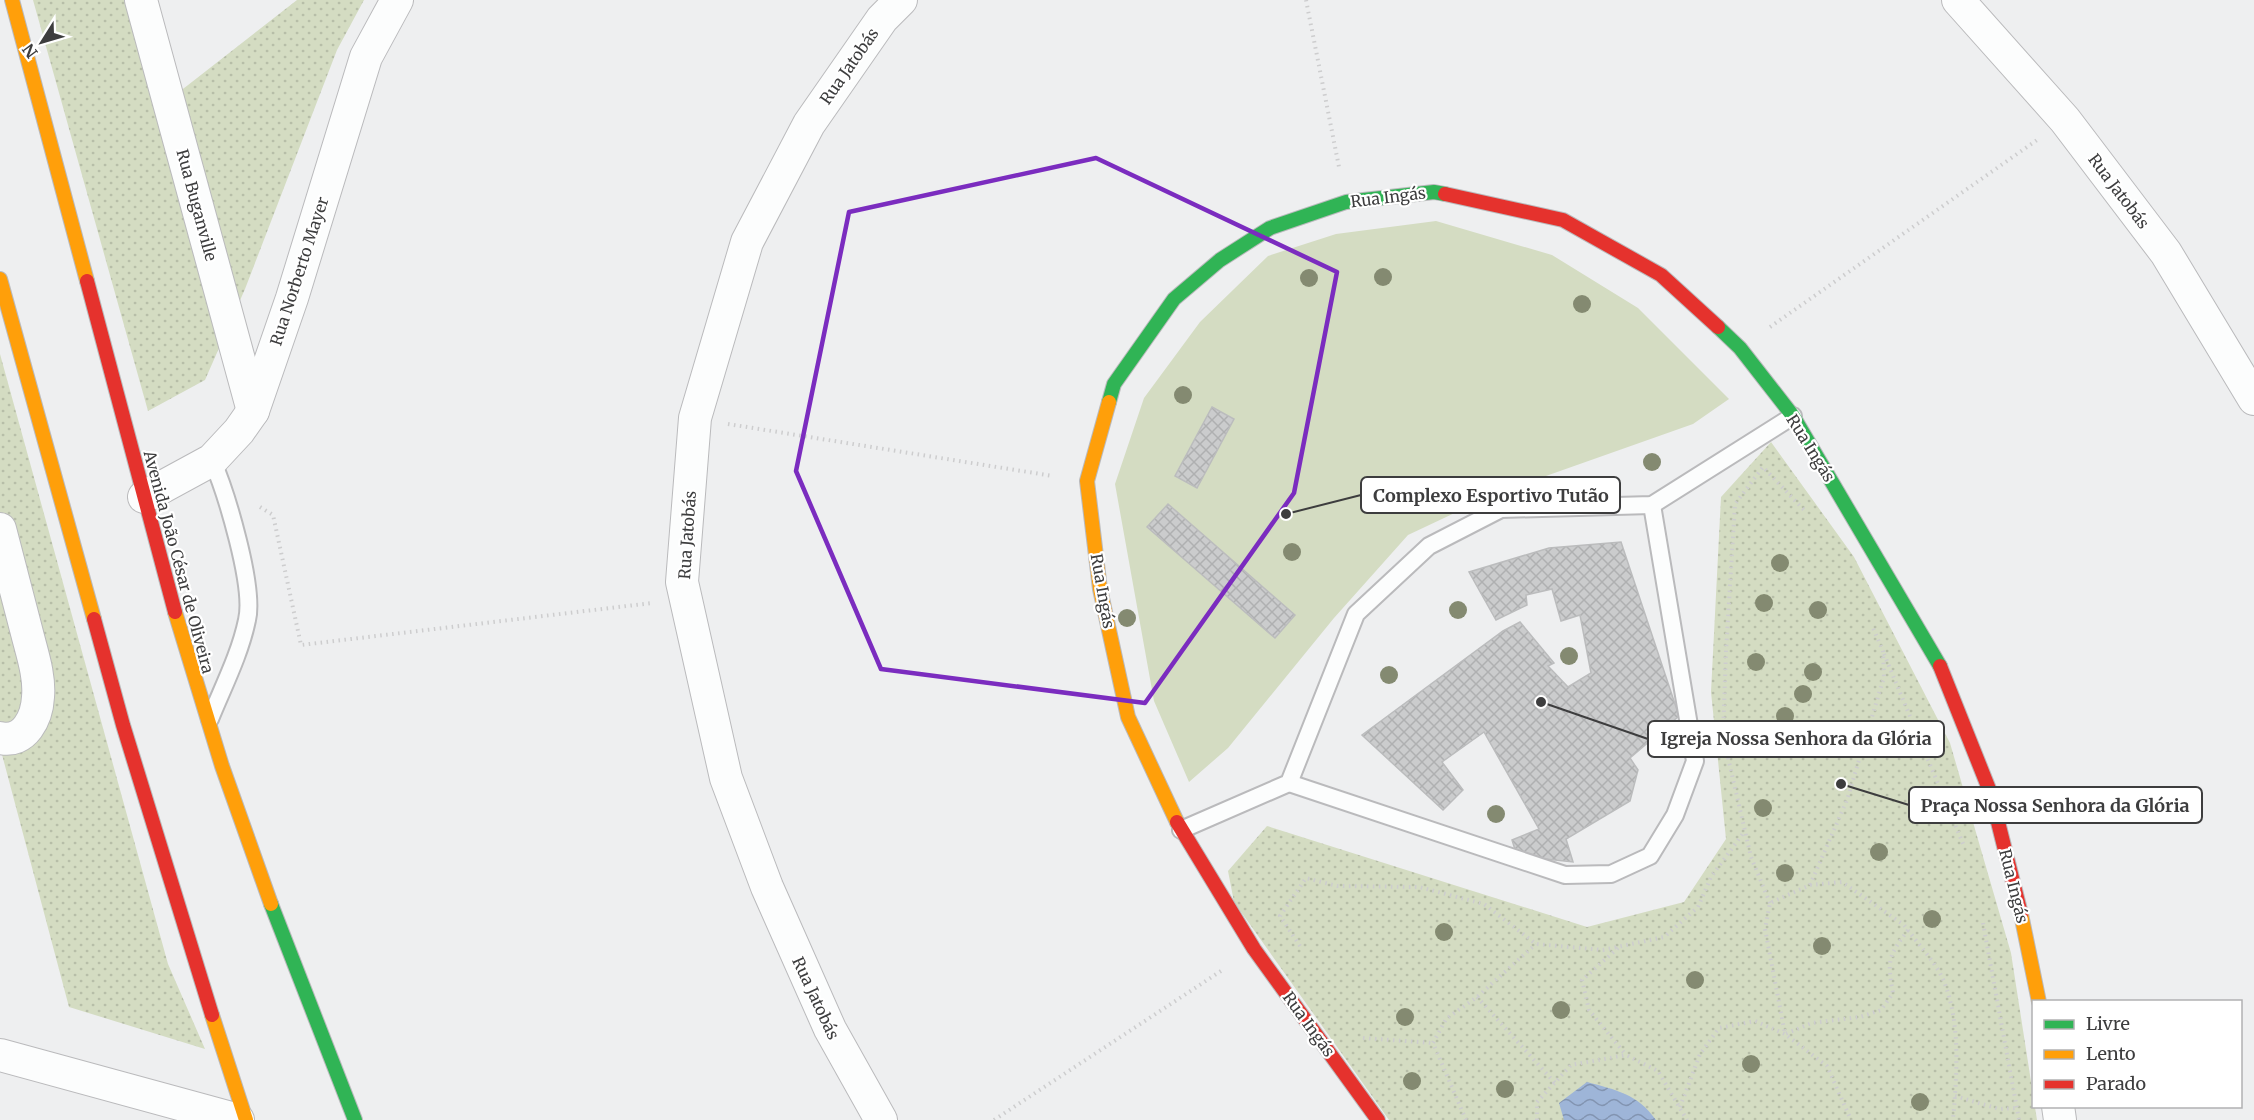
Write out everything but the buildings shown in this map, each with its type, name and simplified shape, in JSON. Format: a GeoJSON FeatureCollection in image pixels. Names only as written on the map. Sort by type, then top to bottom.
{"type":"FeatureCollection","features":[{"type":"Feature","properties":{"kind":"street","name":"Avenida João César de Oliveira"},"geometry":{"type":"LineString","coordinates":[[12,0],[207,725],[277,923],[355,1120]]}},
{"type":"Feature","properties":{"kind":"street","name":"Rua Buganville"},"geometry":{"type":"LineString","coordinates":[[141,0],[253,411]]}},
{"type":"Feature","properties":{"kind":"street","name":"Rua Norberto Mayer"},"geometry":{"type":"LineString","coordinates":[[144,497],[218,472],[239,431],[253,411],[288,308],[366,57],[397,0]]}},
{"type":"Feature","properties":{"kind":"street","name":"Rua Jatobás"},"geometry":{"type":"LineString","coordinates":[[881,1120],[830,1029],[758,865],[726,778],[682,582],[695,418],[747,242],[809,124],[882,19],[901,0]]}},
{"type":"Feature","properties":{"kind":"street","name":"Rua Jatobás"},"geometry":{"type":"LineString","coordinates":[[1958,0],[2065,120],[2166,253],[2254,399]]}},
{"type":"Feature","properties":{"kind":"street","name":"Rua Ingás"},"geometry":{"type":"LineString","coordinates":[[1378,1120],[1254,948],[1181,830],[1128,717],[1100,589],[1087,481],[1114,384],[1174,299],[1220,260],[1270,228],[1346,202],[1434,192],[1563,219],[1662,275],[1740,348],[1793,416],[1943,672],[1991,794],[2028,943],[2039,1000]]}},
{"type":"Feature","properties":{"kind":"street"},"geometry":{"type":"LineString","coordinates":[[0,279],[123,725],[183,924],[246,1120]]}},
{"type":"Feature","properties":{"kind":"street"},"geometry":{"type":"LineString","coordinates":[[0,529],[34,663],[39,696],[33,722],[22,734],[7,740],[0,738]]}},
{"type":"Feature","properties":{"kind":"street"},"geometry":{"type":"LineString","coordinates":[[0,1055],[238,1120]]}},
{"type":"Feature","properties":{"kind":"lane"},"geometry":{"type":"LineString","coordinates":[[1289,783],[1356,614],[1429,546],[1501,509],[1652,505],[1793,416]]}},
{"type":"Feature","properties":{"kind":"lane"},"geometry":{"type":"LineString","coordinates":[[207,725],[240,646],[248,618],[247,585],[218,472]]}},
{"type":"Feature","properties":{"kind":"lane"},"geometry":{"type":"LineString","coordinates":[[1181,830],[1289,783],[1565,875],[1611,874],[1650,855],[1675,815],[1695,761],[1652,505]]}},
{"type":"Feature","properties":{"kind":"path"},"geometry":{"type":"LineString","coordinates":[[1306,0],[1346,202]]}},
{"type":"Feature","properties":{"kind":"path"},"geometry":{"type":"LineString","coordinates":[[1740,348],[2065,120]]}},
{"type":"Feature","properties":{"kind":"path"},"geometry":{"type":"LineString","coordinates":[[695,418],[1087,481]]}},
{"type":"Feature","properties":{"kind":"path"},"geometry":{"type":"LineString","coordinates":[[1785,1034],[1765,929],[1770,903],[1750,857],[1723,736],[1726,651],[1735,504],[1763,468],[1811,519]]}},
{"type":"Feature","properties":{"kind":"path"},"geometry":{"type":"LineString","coordinates":[[218,472],[273,515],[301,645],[686,599]]}},
{"type":"Feature","properties":{"kind":"path"},"geometry":{"type":"LineString","coordinates":[[1870,622],[1968,856]]}},
{"type":"Feature","properties":{"kind":"path"},"geometry":{"type":"LineString","coordinates":[[1810,885],[1847,800],[1878,702],[1884,677],[1883,651]]}},
{"type":"Feature","properties":{"kind":"path"},"geometry":{"type":"LineString","coordinates":[[1306,954],[1280,916],[1305,878],[1336,886],[1419,887],[1484,904],[1536,944],[1603,950],[1664,937],[1698,907],[1711,877],[1744,831]]}},
{"type":"Feature","properties":{"kind":"path"},"geometry":{"type":"LineString","coordinates":[[1770,903],[1810,885],[1842,882],[1904,925],[1942,977],[1954,1017],[1953,1120]]}},
{"type":"Feature","properties":{"kind":"path"},"geometry":{"type":"LineString","coordinates":[[1981,913],[2019,1120]]}},
{"type":"Feature","properties":{"kind":"path"},"geometry":{"type":"LineString","coordinates":[[1785,1034],[1812,1023],[1860,1017],[1881,1010],[1893,993],[1889,971],[1891,953],[1908,930]]}},
{"type":"Feature","properties":{"kind":"path"},"geometry":{"type":"LineString","coordinates":[[1432,1043],[1446,1019],[1478,997],[1536,944]]}},
{"type":"Feature","properties":{"kind":"path"},"geometry":{"type":"LineString","coordinates":[[1620,946],[1582,980],[1589,1010],[1626,1055],[1658,1071],[1688,1120]]}},
{"type":"Feature","properties":{"kind":"path"},"geometry":{"type":"LineString","coordinates":[[994,1120],[1254,948]]}},
{"type":"Feature","properties":{"kind":"path"},"geometry":{"type":"LineString","coordinates":[[1478,997],[1555,1083]]}},
{"type":"Feature","properties":{"kind":"path"},"geometry":{"type":"LineString","coordinates":[[1680,1107],[1700,1054],[1719,1028],[1755,1021],[1785,1034],[1827,1066],[1851,1120]]}},
{"type":"Feature","properties":{"kind":"path"},"geometry":{"type":"LineString","coordinates":[[1362,1047],[1356,1037],[1432,1043]]}},
{"type":"Feature","properties":{"kind":"path"},"geometry":{"type":"LineString","coordinates":[[1432,1043],[1466,1120]]}},
{"type":"Feature","properties":{"kind":"path"},"geometry":{"type":"LineString","coordinates":[[1537,1120],[1537,1102],[1571,1065],[1626,1055]]}},
{"type":"Feature","properties":{"kind":"path"},"geometry":{"type":"LineString","coordinates":[[1955,1096],[1999,1109],[2016,1108]]}},
{"type":"Feature","properties":{"kind":"highlighted area"},"geometry":{"type":"Polygon","coordinates":[[[1096,158],[1337,272],[1294,493],[1145,703],[881,669],[796,471],[849,212],[1096,158]]]}},
{"type":"Feature","properties":{"kind":"green space"},"geometry":{"type":"Polygon","coordinates":[[[33,0],[134,0],[165,103],[297,0],[364,0],[337,50],[245,289],[205,380],[148,411],[33,0]]]}},
{"type":"Feature","properties":{"kind":"green space"},"geometry":{"type":"Polygon","coordinates":[[[1436,221],[1552,255],[1638,308],[1729,399],[1693,424],[1495,494],[1408,535],[1334,618],[1228,748],[1189,782],[1154,701],[1115,484],[1144,398],[1200,322],[1268,256],[1336,234],[1436,221]]]}},
{"type":"Feature","properties":{"kind":"green space"},"geometry":{"type":"Polygon","coordinates":[[[0,354],[168,964],[205,1049],[69,1007],[0,747],[0,354]]]}},
{"type":"Feature","properties":{"kind":"green space"},"geometry":{"type":"Polygon","coordinates":[[[1771,442],[1854,557],[1950,743],[2011,953],[2032,1088],[2032,1108],[2035,1108],[2037,1120],[1389,1120],[1234,902],[1228,871],[1267,826],[1587,927],[1684,902],[1726,839],[1711,692],[1721,497],[1771,442]]]}},
{"type":"Feature","properties":{"kind":"water"},"geometry":{"type":"Polygon","coordinates":[[[1587,1082],[1626,1094],[1642,1104],[1656,1120],[1564,1120],[1559,1103],[1587,1082]]]}},
{"type":"Feature","properties":{"kind":"traffic: fast"},"geometry":{"type":"LineString","coordinates":[[1109,402],[1114,384],[1174,299],[1220,260],[1270,228],[1346,202],[1434,192],[1445,194]]}},
{"type":"Feature","properties":{"kind":"traffic: fast"},"geometry":{"type":"LineString","coordinates":[[1718,327],[1740,348],[1793,416],[1940,666]]}},
{"type":"Feature","properties":{"kind":"traffic: fast"},"geometry":{"type":"LineString","coordinates":[[271,904],[355,1120]]}},
{"type":"Feature","properties":{"kind":"traffic: slow"},"geometry":{"type":"LineString","coordinates":[[12,0],[87,281]]}},
{"type":"Feature","properties":{"kind":"traffic: slow"},"geometry":{"type":"LineString","coordinates":[[0,279],[94,619]]}},
{"type":"Feature","properties":{"kind":"traffic: slow"},"geometry":{"type":"LineString","coordinates":[[1109,402],[1087,481],[1100,589],[1128,717],[1177,822]]}},
{"type":"Feature","properties":{"kind":"traffic: slow"},"geometry":{"type":"LineString","coordinates":[[175,612],[222,766],[271,904]]}},
{"type":"Feature","properties":{"kind":"traffic: slow"},"geometry":{"type":"LineString","coordinates":[[2021,914],[2039,1000]]}},
{"type":"Feature","properties":{"kind":"traffic: slow"},"geometry":{"type":"LineString","coordinates":[[212,1015],[246,1120]]}},
{"type":"Feature","properties":{"kind":"traffic: jam"},"geometry":{"type":"LineString","coordinates":[[1445,194],[1563,220],[1661,275],[1718,327]]}},
{"type":"Feature","properties":{"kind":"traffic: jam"},"geometry":{"type":"LineString","coordinates":[[87,281],[175,612]]}},
{"type":"Feature","properties":{"kind":"traffic: jam"},"geometry":{"type":"LineString","coordinates":[[94,619],[123,725],[212,1015]]}},
{"type":"Feature","properties":{"kind":"traffic: jam"},"geometry":{"type":"LineString","coordinates":[[1940,666],[1991,794],[2021,914]]}},
{"type":"Feature","properties":{"kind":"traffic: jam"},"geometry":{"type":"LineString","coordinates":[[1177,822],[1254,949],[1378,1120]]}},
{"type":"Feature","properties":{"kind":"place","name":"Complexo Esportivo Tutão"},"geometry":{"type":"Point","coordinates":[1286,514]}},
{"type":"Feature","properties":{"kind":"place","name":"Igreja Nossa Senhora da Glória"},"geometry":{"type":"Point","coordinates":[1541,702]}},
{"type":"Feature","properties":{"kind":"place","name":"Praça Nossa Senhora da Glória"},"geometry":{"type":"Point","coordinates":[1841,784]}}]}
